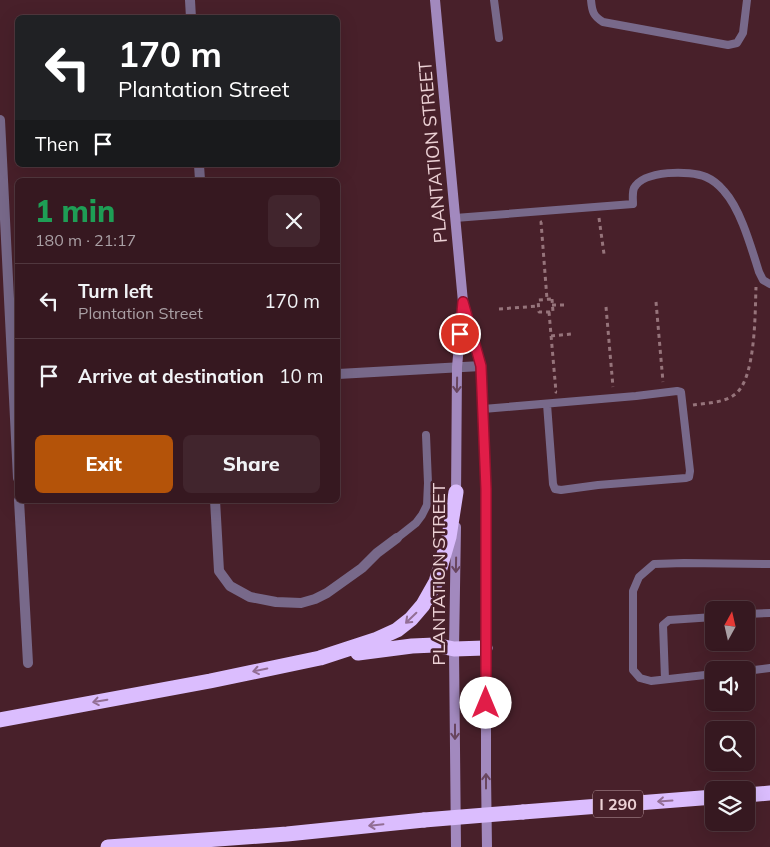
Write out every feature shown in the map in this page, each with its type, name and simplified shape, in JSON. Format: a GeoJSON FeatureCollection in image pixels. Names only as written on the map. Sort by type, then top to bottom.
{"type":"FeatureCollection","features":[{"type":"Feature","properties":{"kind":"highway"},"geometry":{"type":"LineString","coordinates":[[320,658],[375,640],[397,630],[411,619],[423,605],[432,592],[441,567],[449,537],[456,492]]}},
{"type":"Feature","properties":{"kind":"highway"},"geometry":{"type":"LineString","coordinates":[[0,720],[210,681],[320,658],[412,646],[434,645],[454,649],[485,648]]}},
{"type":"Feature","properties":{"kind":"highway"},"geometry":{"type":"LineString","coordinates":[[755,794],[770,793]]}},
{"type":"Feature","properties":{"kind":"highway","name":"I 290"},"geometry":{"type":"LineString","coordinates":[[108,847],[287,834],[424,820],[705,798]]}},
{"type":"Feature","properties":{"kind":"main road","name":"PLANTATION STREET"},"geometry":{"type":"LineString","coordinates":[[435,0],[463,302],[481,366],[486,489],[487,847]]}},
{"type":"Feature","properties":{"kind":"main road","name":"PLANTATION STREET"},"geometry":{"type":"LineString","coordinates":[[456,847],[454,649],[457,367],[463,302]]}},
{"type":"Feature","properties":{"kind":"street"},"geometry":{"type":"LineString","coordinates":[[190,0],[191,15]]}},
{"type":"Feature","properties":{"kind":"street"},"geometry":{"type":"LineString","coordinates":[[0,120],[15,392]]}},
{"type":"Feature","properties":{"kind":"street"},"geometry":{"type":"LineString","coordinates":[[340,374],[481,366]]}},
{"type":"Feature","properties":{"kind":"street"},"geometry":{"type":"LineString","coordinates":[[19,503],[28,663]]}},
{"type":"Feature","properties":{"kind":"street"},"geometry":{"type":"LineString","coordinates":[[215,503],[219,571],[230,586],[250,597],[276,602],[301,603],[315,599],[362,568],[377,553],[397,538]]}},
{"type":"Feature","properties":{"kind":"lane"},"geometry":{"type":"LineString","coordinates":[[494,0],[499,38]]}},
{"type":"Feature","properties":{"kind":"lane"},"geometry":{"type":"LineString","coordinates":[[592,0],[592,9],[596,18],[603,22],[728,44],[737,42],[742,33],[747,0]]}},
{"type":"Feature","properties":{"kind":"lane"},"geometry":{"type":"LineString","coordinates":[[455,218],[633,204],[634,188],[643,180],[661,174],[694,173],[716,182],[734,204],[759,272],[763,280],[770,284]]}},
{"type":"Feature","properties":{"kind":"lane"},"geometry":{"type":"LineString","coordinates":[[483,410],[677,391],[681,392],[689,477],[555,489],[553,484],[547,404]]}},
{"type":"Feature","properties":{"kind":"lane"},"geometry":{"type":"LineString","coordinates":[[397,538],[416,523],[427,505],[426,435]]}},
{"type":"Feature","properties":{"kind":"lane"},"geometry":{"type":"LineString","coordinates":[[705,675],[651,681],[640,678],[634,670],[633,591],[639,577],[654,564],[770,564]]}},
{"type":"Feature","properties":{"kind":"lane"},"geometry":{"type":"LineString","coordinates":[[755,614],[770,613]]}},
{"type":"Feature","properties":{"kind":"lane"},"geometry":{"type":"LineString","coordinates":[[665,679],[663,625],[669,620],[705,618]]}},
{"type":"Feature","properties":{"kind":"lane"},"geometry":{"type":"LineString","coordinates":[[755,670],[770,668]]}},
{"type":"Feature","properties":{"kind":"path"},"geometry":{"type":"LineString","coordinates":[[599,216],[604,254]]}},
{"type":"Feature","properties":{"kind":"path"},"geometry":{"type":"LineString","coordinates":[[547,299],[541,222],[550,221]]}},
{"type":"Feature","properties":{"kind":"path"},"geometry":{"type":"LineString","coordinates":[[682,407],[719,401],[733,397],[741,391],[750,367],[753,342],[756,265]]}},
{"type":"Feature","properties":{"kind":"path"},"geometry":{"type":"LineString","coordinates":[[547,299],[552,299],[553,312],[539,312],[538,300],[547,299]]}},
{"type":"Feature","properties":{"kind":"path"},"geometry":{"type":"LineString","coordinates":[[656,302],[663,382]]}},
{"type":"Feature","properties":{"kind":"path"},"geometry":{"type":"LineString","coordinates":[[552,305],[568,305]]}},
{"type":"Feature","properties":{"kind":"path"},"geometry":{"type":"LineString","coordinates":[[499,309],[539,306]]}},
{"type":"Feature","properties":{"kind":"path"},"geometry":{"type":"LineString","coordinates":[[606,307],[613,387],[621,386]]}},
{"type":"Feature","properties":{"kind":"path"},"geometry":{"type":"LineString","coordinates":[[549,312],[556,392],[565,391]]}},
{"type":"Feature","properties":{"kind":"path"},"geometry":{"type":"LineString","coordinates":[[551,336],[571,334]]}},
{"type":"Feature","properties":{"kind":"path"},"geometry":{"type":"LineString","coordinates":[[655,383],[672,382]]}},
{"type":"Feature","properties":{"kind":"route"},"geometry":{"type":"LineString","coordinates":[[460,334],[463,302],[481,366],[486,489],[486,703]]}}]}
